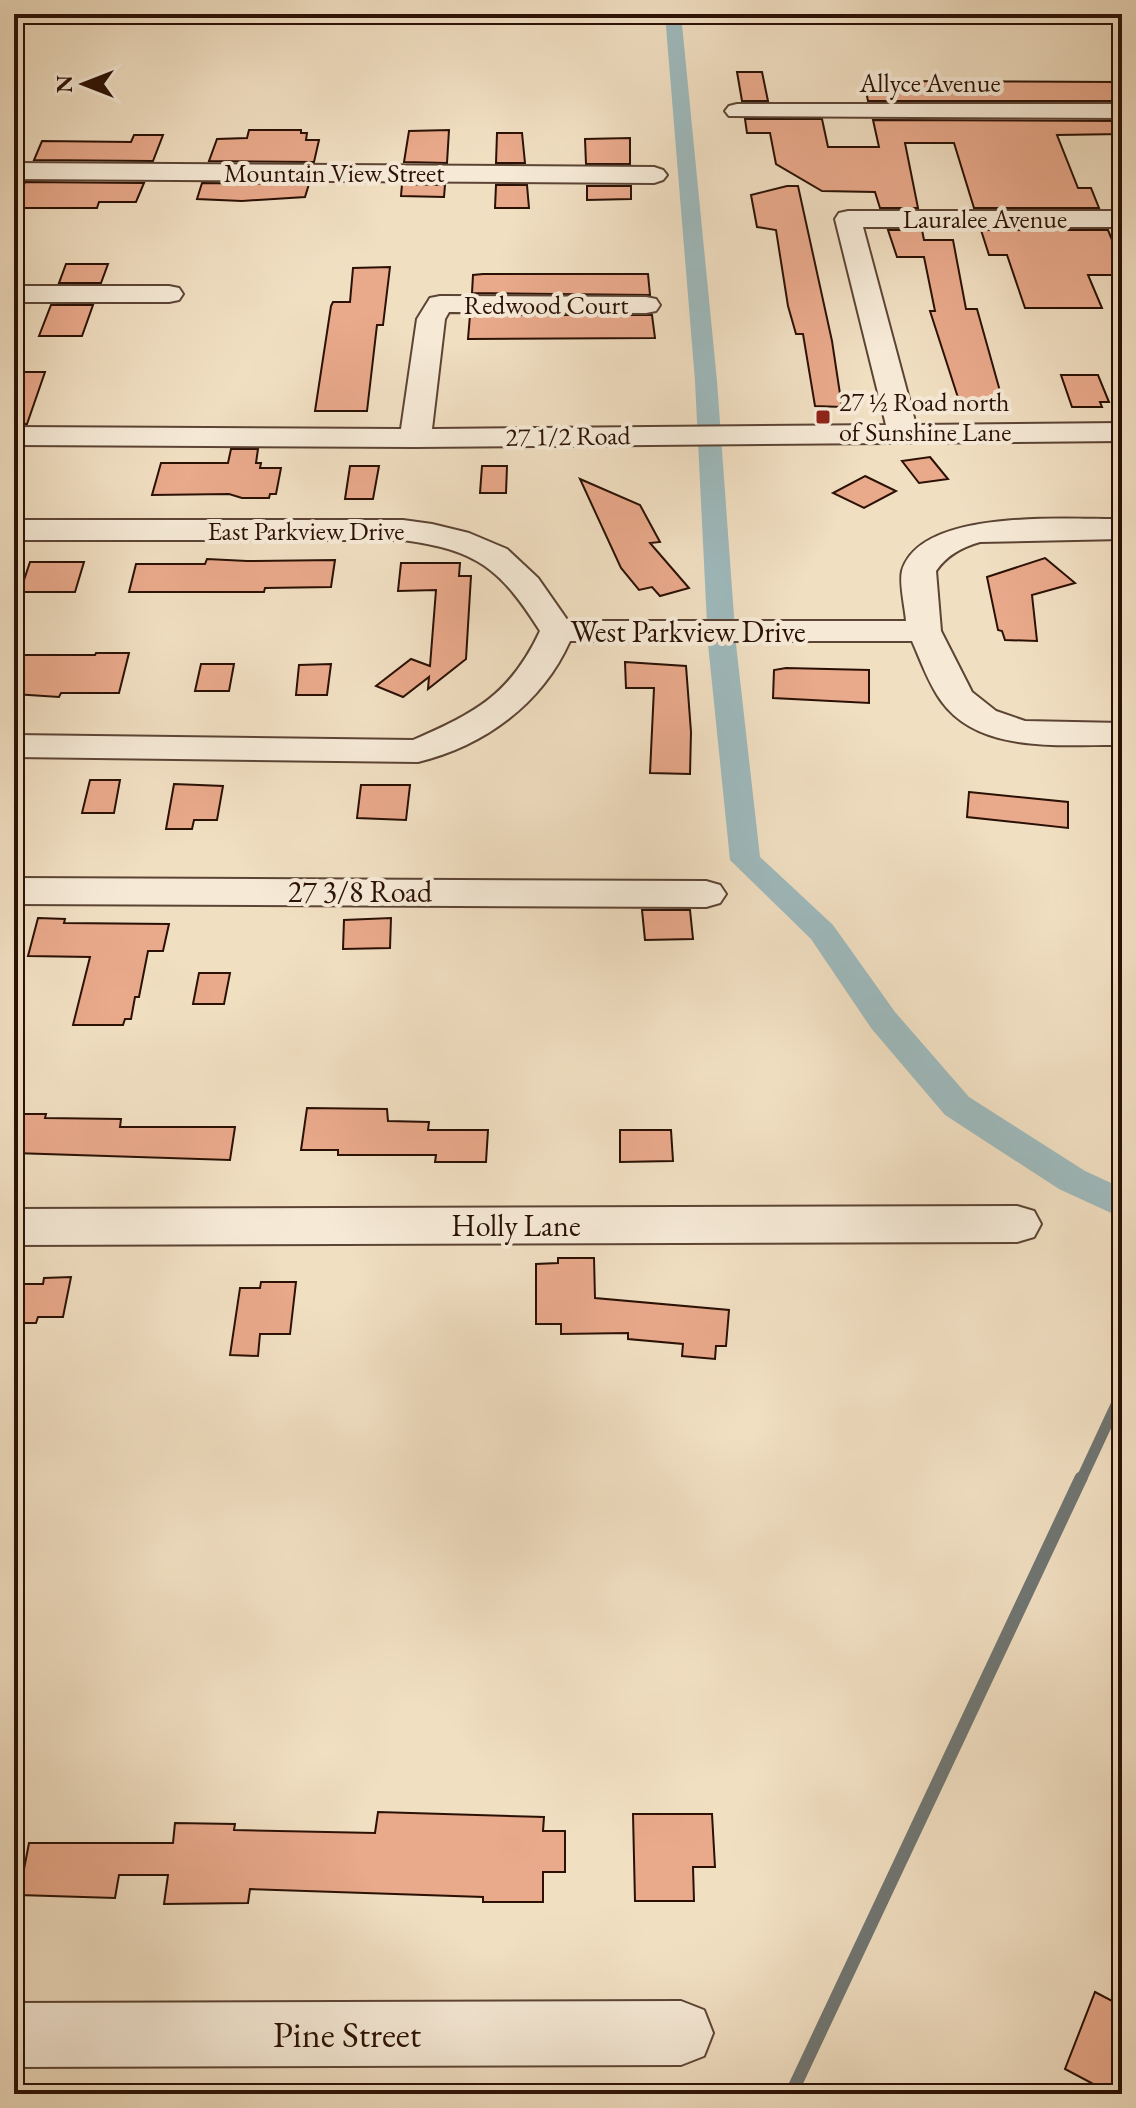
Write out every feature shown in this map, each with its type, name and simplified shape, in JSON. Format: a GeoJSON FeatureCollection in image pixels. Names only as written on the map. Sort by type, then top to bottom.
{"type":"FeatureCollection","features":[{"type":"Feature","properties":{"kind":"street","name":"Allyce Avenue"},"geometry":{"type":"LineString","coordinates":[[737,111],[1122,111]]}},
{"type":"Feature","properties":{"kind":"street","name":"Mountain View Street"},"geometry":{"type":"LineString","coordinates":[[14,171],[654,175]]}},
{"type":"Feature","properties":{"kind":"street","name":"Lauralee Avenue"},"geometry":{"type":"LineString","coordinates":[[903,432],[848,219],[1122,219]]}},
{"type":"Feature","properties":{"kind":"street"},"geometry":{"type":"LineString","coordinates":[[14,294],[169,294]]}},
{"type":"Feature","properties":{"kind":"street","name":"Redwood Court"},"geometry":{"type":"LineString","coordinates":[[415,438],[431,319],[440,304],[646,305]]}},
{"type":"Feature","properties":{"kind":"street","name":"27 1/2 Road"},"geometry":{"type":"LineString","coordinates":[[14,436],[415,438],[1122,432]]}},
{"type":"Feature","properties":{"kind":"street"},"geometry":{"type":"LineString","coordinates":[[1122,529],[1007,529],[979,532],[953,539],[931,554],[919,571],[924,631],[957,698],[983,719],[1021,732],[1122,734]]}},
{"type":"Feature","properties":{"kind":"street","name":"East Parkview Drive"},"geometry":{"type":"LineString","coordinates":[[14,530],[403,530],[451,536],[482,547],[504,562],[539,602],[557,631]]}},
{"type":"Feature","properties":{"kind":"street","name":"West Parkview Drive"},"geometry":{"type":"LineString","coordinates":[[14,746],[418,751],[464,732],[504,707],[537,671],[557,631],[924,631]]}},
{"type":"Feature","properties":{"kind":"street","name":"27 3/8 Road"},"geometry":{"type":"LineString","coordinates":[[14,891],[706,894]]}},
{"type":"Feature","properties":{"kind":"street","name":"Holly Lane"},"geometry":{"type":"LineString","coordinates":[[14,1227],[1017,1224]]}},
{"type":"Feature","properties":{"kind":"street","name":"Pine Street"},"geometry":{"type":"LineString","coordinates":[[14,2035],[681,2033]]}},
{"type":"Feature","properties":{"kind":"building"},"geometry":{"type":"Polygon","coordinates":[[[737,72],[762,72],[768,101],[742,101],[737,72]]]}},
{"type":"Feature","properties":{"kind":"building"},"geometry":{"type":"Polygon","coordinates":[[[864,81],[1116,82],[1122,101],[868,101],[864,81]]]}},
{"type":"Feature","properties":{"kind":"building"},"geometry":{"type":"Polygon","coordinates":[[[745,119],[822,119],[828,147],[879,147],[873,120],[1122,121],[1122,134],[1057,135],[1078,188],[1091,188],[1099,208],[974,208],[954,143],[905,143],[918,208],[880,208],[875,192],[822,191],[776,164],[770,133],[747,133],[745,119]]]}},
{"type":"Feature","properties":{"kind":"building"},"geometry":{"type":"Polygon","coordinates":[[[249,130],[301,130],[301,133],[307,133],[306,140],[319,140],[314,162],[209,161],[217,139],[247,138],[249,130]]]}},
{"type":"Feature","properties":{"kind":"building"},"geometry":{"type":"Polygon","coordinates":[[[449,130],[447,163],[404,162],[409,131],[449,130]]]}},
{"type":"Feature","properties":{"kind":"building"},"geometry":{"type":"Polygon","coordinates":[[[497,133],[522,133],[525,163],[496,163],[497,133]]]}},
{"type":"Feature","properties":{"kind":"building"},"geometry":{"type":"Polygon","coordinates":[[[134,135],[163,135],[153,161],[34,160],[42,141],[131,142],[134,135]]]}},
{"type":"Feature","properties":{"kind":"building"},"geometry":{"type":"Polygon","coordinates":[[[630,138],[630,164],[586,164],[585,139],[630,138]]]}},
{"type":"Feature","properties":{"kind":"building"},"geometry":{"type":"Polygon","coordinates":[[[25,182],[144,183],[136,202],[99,202],[97,208],[14,208],[25,182]]]}},
{"type":"Feature","properties":{"kind":"building"},"geometry":{"type":"Polygon","coordinates":[[[202,183],[309,184],[305,197],[242,201],[197,199],[202,183]]]}},
{"type":"Feature","properties":{"kind":"building"},"geometry":{"type":"Polygon","coordinates":[[[402,184],[445,185],[444,197],[401,196],[402,184]]]}},
{"type":"Feature","properties":{"kind":"building"},"geometry":{"type":"Polygon","coordinates":[[[496,185],[527,185],[529,208],[495,208],[496,185]]]}},
{"type":"Feature","properties":{"kind":"building"},"geometry":{"type":"Polygon","coordinates":[[[587,186],[631,186],[631,199],[587,200],[587,186]]]}},
{"type":"Feature","properties":{"kind":"building"},"geometry":{"type":"Polygon","coordinates":[[[798,186],[832,341],[842,407],[815,406],[803,334],[796,334],[788,306],[776,230],[757,227],[751,195],[798,186]]]}},
{"type":"Feature","properties":{"kind":"building"},"geometry":{"type":"Polygon","coordinates":[[[888,230],[922,230],[924,240],[953,240],[966,309],[977,309],[1005,409],[962,410],[930,311],[935,311],[924,257],[897,257],[888,230]]]}},
{"type":"Feature","properties":{"kind":"building"},"geometry":{"type":"Polygon","coordinates":[[[981,230],[1108,230],[1122,264],[1122,275],[1088,275],[1102,308],[1025,308],[1007,255],[989,255],[981,230]]]}},
{"type":"Feature","properties":{"kind":"building"},"geometry":{"type":"Polygon","coordinates":[[[66,264],[108,264],[101,283],[59,283],[66,264]]]}},
{"type":"Feature","properties":{"kind":"building"},"geometry":{"type":"Polygon","coordinates":[[[390,267],[383,325],[377,325],[367,411],[315,411],[333,302],[350,302],[353,268],[390,267]]]}},
{"type":"Feature","properties":{"kind":"building"},"geometry":{"type":"Polygon","coordinates":[[[648,274],[650,295],[472,293],[473,275],[648,274]]]}},
{"type":"Feature","properties":{"kind":"building"},"geometry":{"type":"Polygon","coordinates":[[[51,305],[93,305],[82,336],[39,336],[51,305]]]}},
{"type":"Feature","properties":{"kind":"building"},"geometry":{"type":"Polygon","coordinates":[[[470,315],[652,315],[655,338],[468,339],[470,315]]]}},
{"type":"Feature","properties":{"kind":"building"},"geometry":{"type":"Polygon","coordinates":[[[14,372],[45,372],[27,424],[14,424],[14,372]]]}},
{"type":"Feature","properties":{"kind":"building"},"geometry":{"type":"Polygon","coordinates":[[[1061,375],[1098,375],[1109,402],[1100,402],[1102,407],[1072,407],[1061,375]]]}},
{"type":"Feature","properties":{"kind":"building"},"geometry":{"type":"Polygon","coordinates":[[[231,449],[258,449],[256,463],[261,463],[260,468],[281,468],[276,494],[270,494],[269,498],[242,498],[229,494],[152,495],[161,463],[228,463],[231,449]]]}},
{"type":"Feature","properties":{"kind":"building"},"geometry":{"type":"Polygon","coordinates":[[[930,457],[948,479],[919,483],[902,461],[930,457]]]}},
{"type":"Feature","properties":{"kind":"building"},"geometry":{"type":"Polygon","coordinates":[[[350,466],[379,466],[373,499],[345,499],[350,466]]]}},
{"type":"Feature","properties":{"kind":"building"},"geometry":{"type":"Polygon","coordinates":[[[482,466],[507,466],[506,493],[480,493],[482,466]]]}},
{"type":"Feature","properties":{"kind":"building"},"geometry":{"type":"Polygon","coordinates":[[[865,476],[896,491],[864,508],[833,493],[865,476]]]}},
{"type":"Feature","properties":{"kind":"building"},"geometry":{"type":"Polygon","coordinates":[[[580,479],[640,505],[660,542],[650,543],[689,588],[660,596],[652,587],[639,590],[621,568],[580,479]]]}},
{"type":"Feature","properties":{"kind":"building"},"geometry":{"type":"Polygon","coordinates":[[[1045,558],[1075,583],[1032,595],[1037,641],[1005,640],[1002,631],[998,630],[987,577],[1045,558]]]}},
{"type":"Feature","properties":{"kind":"building"},"geometry":{"type":"Polygon","coordinates":[[[207,559],[335,560],[331,587],[265,588],[264,592],[129,592],[136,564],[205,564],[207,559]]]}},
{"type":"Feature","properties":{"kind":"building"},"geometry":{"type":"Polygon","coordinates":[[[30,562],[84,562],[75,592],[20,592],[30,562]]]}},
{"type":"Feature","properties":{"kind":"building"},"geometry":{"type":"Polygon","coordinates":[[[401,563],[460,563],[459,576],[471,576],[466,659],[428,689],[429,677],[403,697],[376,686],[411,659],[430,666],[436,590],[398,591],[401,563]]]}},
{"type":"Feature","properties":{"kind":"building"},"geometry":{"type":"Polygon","coordinates":[[[129,653],[119,693],[61,693],[59,697],[14,694],[14,655],[129,653]]]}},
{"type":"Feature","properties":{"kind":"building"},"geometry":{"type":"Polygon","coordinates":[[[625,662],[686,666],[691,732],[690,774],[650,773],[654,688],[626,688],[625,662]]]}},
{"type":"Feature","properties":{"kind":"building"},"geometry":{"type":"Polygon","coordinates":[[[201,664],[234,664],[229,691],[195,691],[201,664]]]}},
{"type":"Feature","properties":{"kind":"building"},"geometry":{"type":"Polygon","coordinates":[[[331,664],[327,695],[296,695],[299,665],[331,664]]]}},
{"type":"Feature","properties":{"kind":"building"},"geometry":{"type":"Polygon","coordinates":[[[774,670],[869,670],[869,703],[773,698],[774,670]]]}},
{"type":"Feature","properties":{"kind":"building"},"geometry":{"type":"Polygon","coordinates":[[[90,780],[120,780],[114,813],[82,813],[90,780]]]}},
{"type":"Feature","properties":{"kind":"building"},"geometry":{"type":"Polygon","coordinates":[[[174,784],[223,786],[217,820],[194,820],[192,829],[166,829],[174,784]]]}},
{"type":"Feature","properties":{"kind":"building"},"geometry":{"type":"Polygon","coordinates":[[[361,785],[410,785],[406,820],[357,818],[361,785]]]}},
{"type":"Feature","properties":{"kind":"building"},"geometry":{"type":"Polygon","coordinates":[[[969,792],[1068,802],[1068,828],[967,817],[969,792]]]}},
{"type":"Feature","properties":{"kind":"building"},"geometry":{"type":"Polygon","coordinates":[[[642,910],[690,910],[693,939],[645,940],[642,910]]]}},
{"type":"Feature","properties":{"kind":"building"},"geometry":{"type":"Polygon","coordinates":[[[38,918],[65,919],[64,923],[169,924],[163,951],[148,951],[139,997],[135,997],[131,1019],[125,1019],[123,1025],[73,1025],[90,957],[28,956],[38,918]]]}},
{"type":"Feature","properties":{"kind":"building"},"geometry":{"type":"Polygon","coordinates":[[[391,918],[390,948],[343,949],[344,920],[391,918]]]}},
{"type":"Feature","properties":{"kind":"building"},"geometry":{"type":"Polygon","coordinates":[[[199,973],[230,973],[224,1004],[193,1004],[199,973]]]}},
{"type":"Feature","properties":{"kind":"building"},"geometry":{"type":"Polygon","coordinates":[[[307,1108],[387,1109],[388,1121],[429,1122],[428,1130],[488,1130],[486,1162],[435,1162],[436,1155],[338,1155],[338,1150],[301,1150],[307,1108]]]}},
{"type":"Feature","properties":{"kind":"building"},"geometry":{"type":"Polygon","coordinates":[[[14,1114],[46,1114],[45,1118],[121,1119],[120,1127],[235,1127],[230,1160],[14,1153],[14,1114]]]}},
{"type":"Feature","properties":{"kind":"building"},"geometry":{"type":"Polygon","coordinates":[[[620,1130],[671,1130],[673,1161],[620,1162],[620,1130]]]}},
{"type":"Feature","properties":{"kind":"building"},"geometry":{"type":"Polygon","coordinates":[[[558,1258],[594,1258],[595,1298],[729,1310],[726,1346],[716,1346],[715,1359],[682,1356],[683,1344],[628,1339],[628,1333],[561,1334],[561,1324],[536,1324],[536,1264],[558,1263],[558,1258]]]}},
{"type":"Feature","properties":{"kind":"building"},"geometry":{"type":"Polygon","coordinates":[[[71,1277],[63,1317],[38,1317],[36,1323],[14,1323],[14,1284],[43,1284],[44,1278],[71,1277]]]}},
{"type":"Feature","properties":{"kind":"building"},"geometry":{"type":"Polygon","coordinates":[[[261,1282],[296,1282],[290,1334],[260,1334],[258,1356],[230,1355],[240,1288],[260,1288],[261,1282]]]}},
{"type":"Feature","properties":{"kind":"building"},"geometry":{"type":"Polygon","coordinates":[[[378,1812],[544,1817],[543,1831],[565,1831],[565,1872],[543,1872],[543,1902],[483,1902],[483,1897],[250,1889],[248,1903],[164,1904],[168,1875],[119,1875],[115,1898],[19,1895],[29,1843],[173,1843],[175,1823],[235,1824],[234,1830],[375,1833],[378,1812]]]}},
{"type":"Feature","properties":{"kind":"building"},"geometry":{"type":"Polygon","coordinates":[[[633,1814],[712,1814],[715,1867],[693,1867],[694,1901],[635,1901],[633,1814]]]}},
{"type":"Feature","properties":{"kind":"building"},"geometry":{"type":"Polygon","coordinates":[[[1095,1992],[1122,2006],[1122,2094],[1112,2094],[1065,2069],[1095,1992]]]}},
{"type":"Feature","properties":{"kind":"waterway"},"geometry":{"type":"LineString","coordinates":[[673,14],[706,381],[722,644],[745,860],[822,932],[883,1020],[957,1106],[1072,1180],[1122,1204]]}},
{"type":"Feature","properties":{"kind":"waterway"},"geometry":{"type":"LineString","coordinates":[[1081,1480],[1122,1392]]}},
{"type":"Feature","properties":{"kind":"waterway"},"geometry":{"type":"LineString","coordinates":[[791,2094],[1081,1478]]}},
{"type":"Feature","properties":{"kind":"place","name":"27 ½ Road north of Sunshine Lane"},"geometry":{"type":"Point","coordinates":[823,417]}}]}
